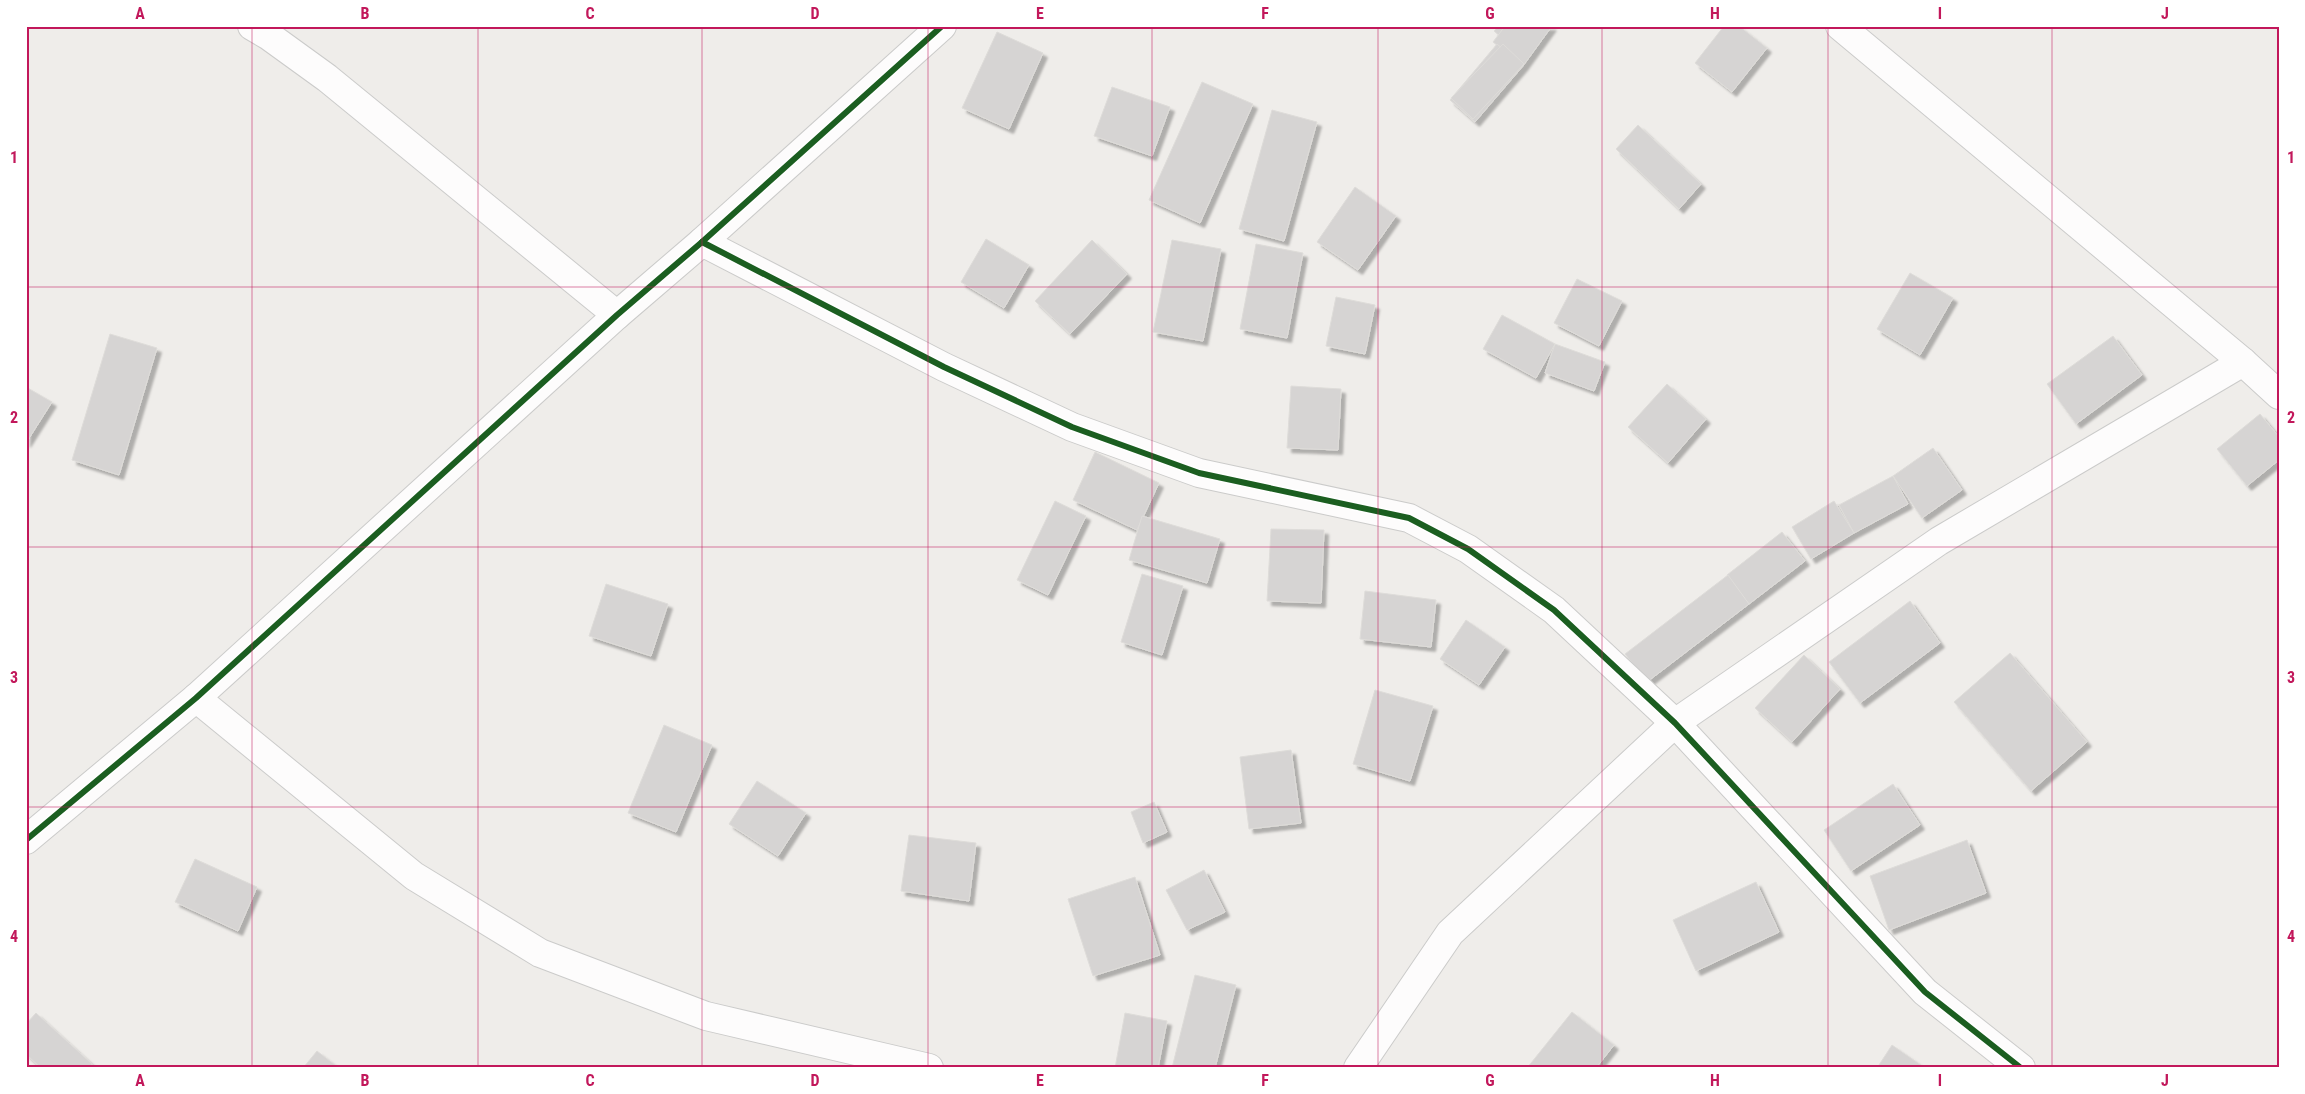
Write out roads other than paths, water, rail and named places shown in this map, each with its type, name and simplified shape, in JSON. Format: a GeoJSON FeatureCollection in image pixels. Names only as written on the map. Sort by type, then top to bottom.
{"type":"FeatureCollection","features":[{"type":"Feature","properties":{"kind":"street"},"geometry":{"type":"LineString","coordinates":[[252,26],[327,78],[617,315]]}},
{"type":"Feature","properties":{"kind":"street"},"geometry":{"type":"LineString","coordinates":[[26,840],[196,698],[617,315],[702,242],[942,26]]}},
{"type":"Feature","properties":{"kind":"street"},"geometry":{"type":"LineString","coordinates":[[1840,26],[2243,362],[2279,395]]}},
{"type":"Feature","properties":{"kind":"street"},"geometry":{"type":"LineString","coordinates":[[702,242],[944,367],[1072,427],[1199,473],[1408,518],[1468,550],[1554,610],[1675,723],[1926,992],[2021,1068]]}},
{"type":"Feature","properties":{"kind":"street"},"geometry":{"type":"LineString","coordinates":[[1358,1068],[1450,933],[1675,723],[1940,542],[2243,362]]}},
{"type":"Feature","properties":{"kind":"street"},"geometry":{"type":"LineString","coordinates":[[196,698],[414,876],[540,953],[706,1016],[928,1068]]}}]}
